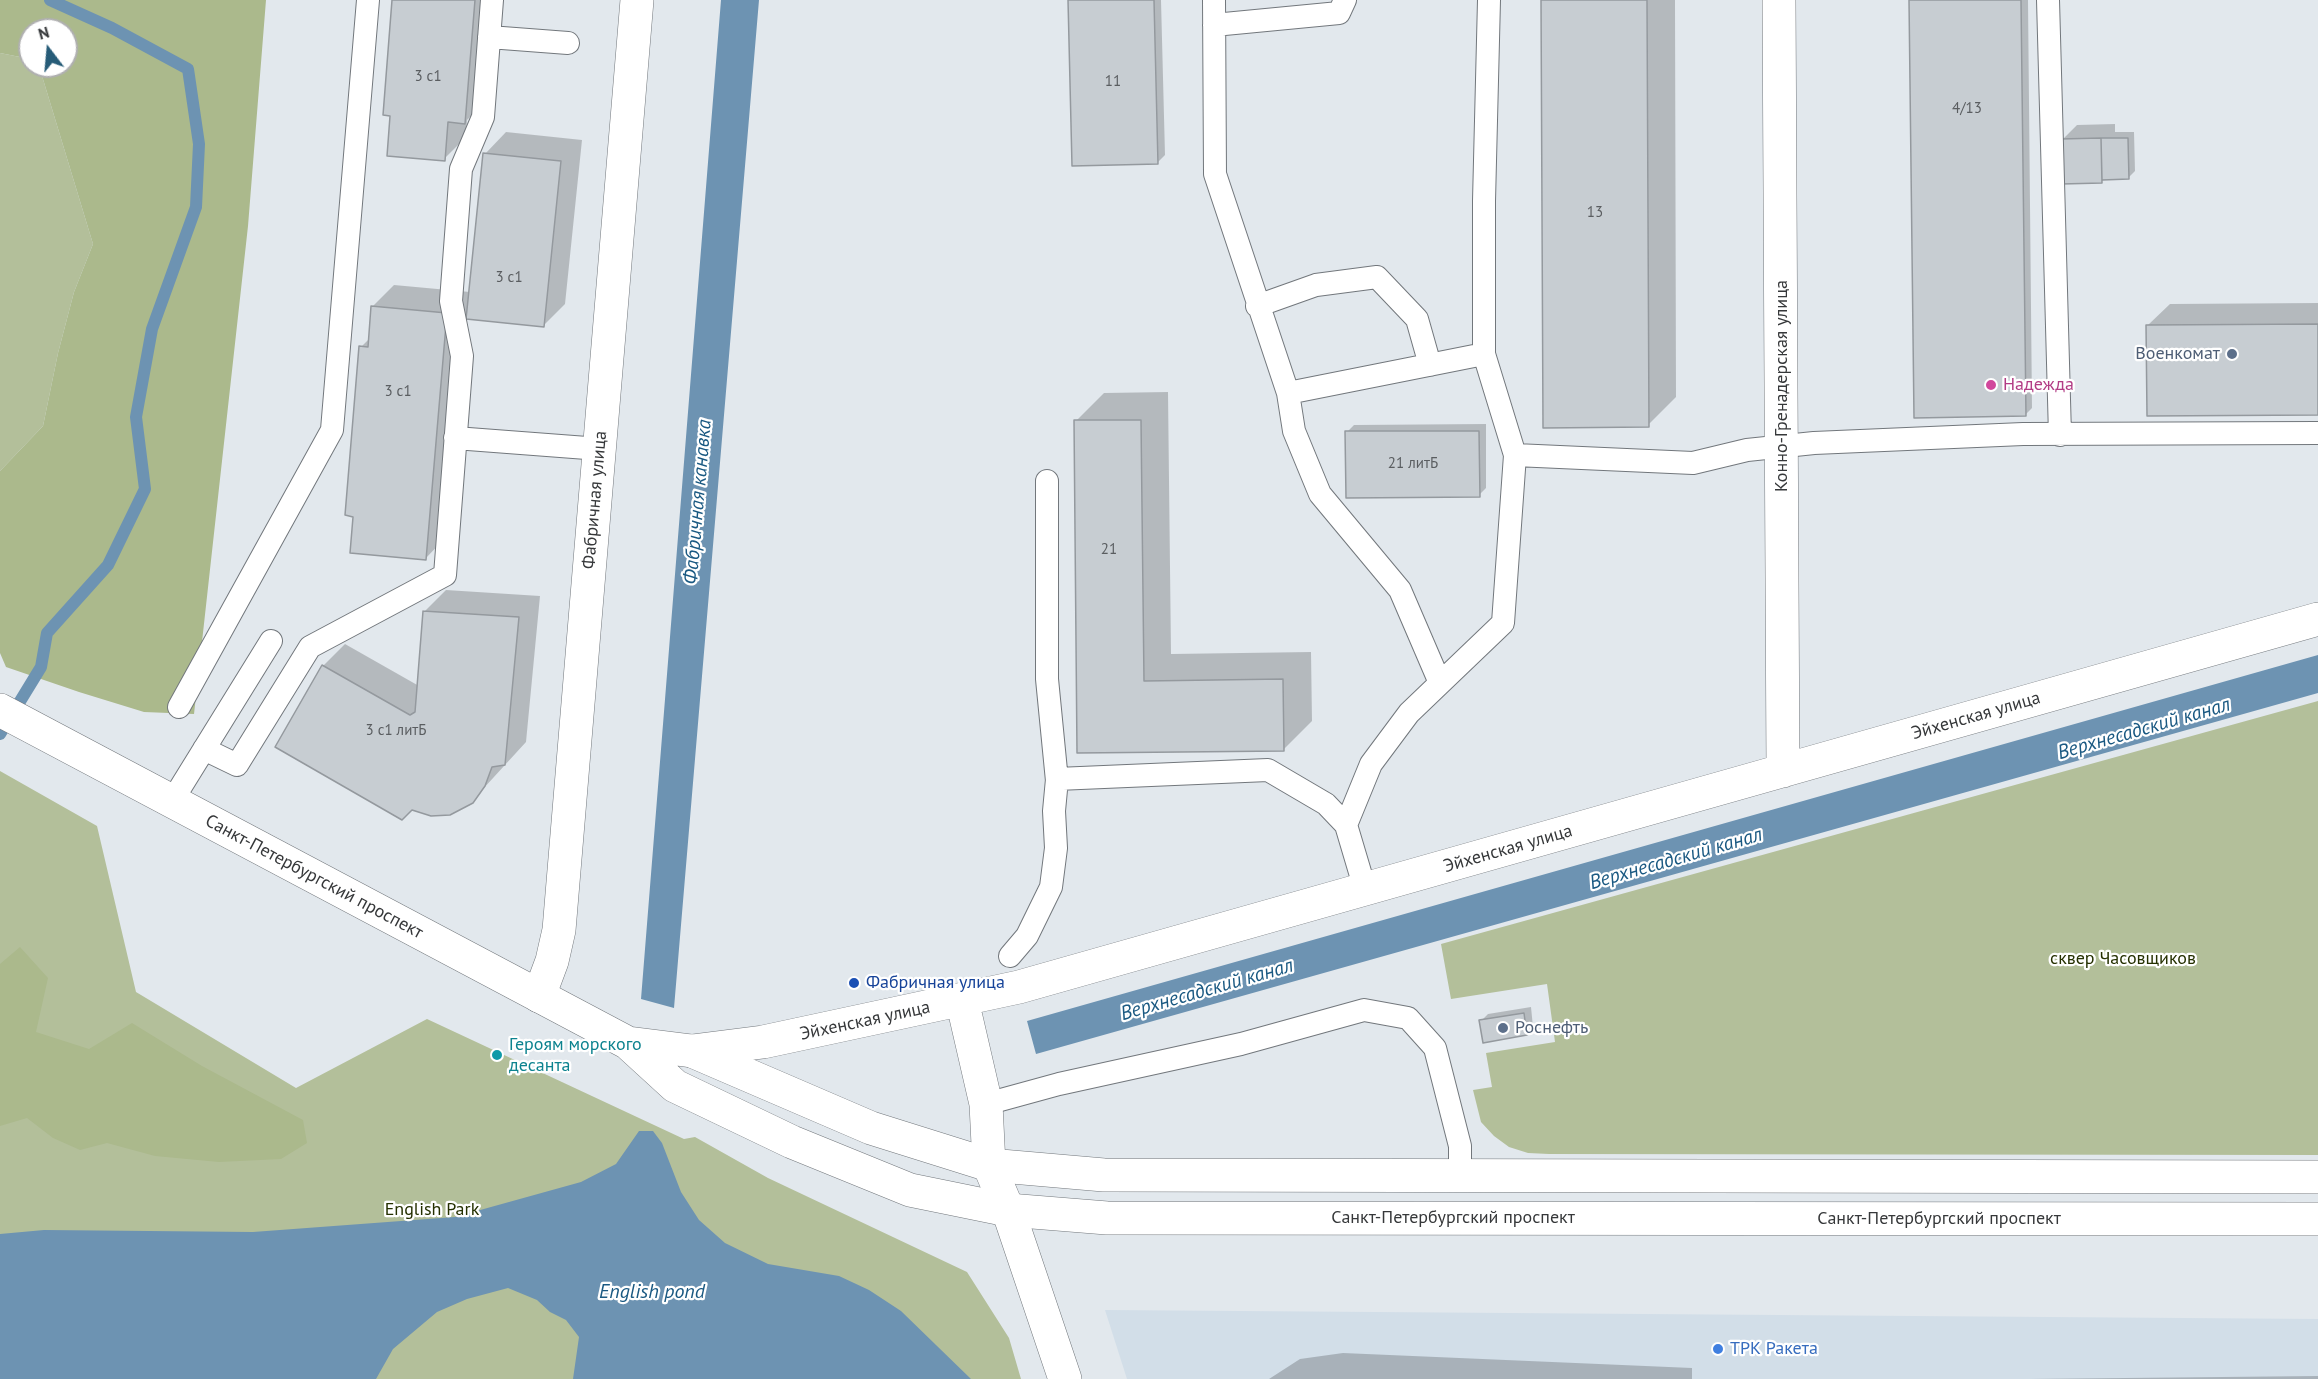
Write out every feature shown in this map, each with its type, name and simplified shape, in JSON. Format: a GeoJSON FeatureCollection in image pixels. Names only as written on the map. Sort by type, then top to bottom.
{"type":"FeatureCollection","features":[{"type":"Feature","properties":{"kind":"main road","name":"Фабричная улица"},"geometry":{"type":"LineString","coordinates":[[539,996],[552,961],[559,930],[637,0]]}},
{"type":"Feature","properties":{"kind":"main road","name":"Конно-Гренадерская улица"},"geometry":{"type":"LineString","coordinates":[[1779,0],[1783,771]]}},
{"type":"Feature","properties":{"kind":"main road","name":"Эйхенская улица"},"geometry":{"type":"LineString","coordinates":[[692,1051],[763,1042],[1019,987],[2318,619]]}},
{"type":"Feature","properties":{"kind":"main road","name":"Санкт-Петербургский проспект"},"geometry":{"type":"LineString","coordinates":[[0,710],[628,1043],[675,1086],[792,1142],[910,1190],[1000,1209],[1118,1218],[2318,1220]]}},
{"type":"Feature","properties":{"kind":"main road"},"geometry":{"type":"LineString","coordinates":[[962,1000],[986,1104],[989,1165],[1000,1209],[1065,1379]]}},
{"type":"Feature","properties":{"kind":"main road","name":"Санкт-Петербургский проспект"},"geometry":{"type":"LineString","coordinates":[[628,1043],[692,1051],[871,1128],[989,1165],[1104,1175],[2318,1177]]}},
{"type":"Feature","properties":{"kind":"main road"},"geometry":{"type":"LineString","coordinates":[[1000,1209],[1003,1258],[1042,1379]]}},
{"type":"Feature","properties":{"kind":"lane"},"geometry":{"type":"LineString","coordinates":[[179,706],[332,430],[368,0]]}},
{"type":"Feature","properties":{"kind":"lane"},"geometry":{"type":"LineString","coordinates":[[204,750],[237,765],[310,647],[445,575],[462,356],[451,301],[461,170],[483,117],[492,0]]}},
{"type":"Feature","properties":{"kind":"lane"},"geometry":{"type":"LineString","coordinates":[[1214,0],[1215,174],[1257,306],[1288,393],[1294,431],[1320,494],[1400,590],[1440,683]]}},
{"type":"Feature","properties":{"kind":"lane"},"geometry":{"type":"LineString","coordinates":[[1214,25],[1339,13],[1345,0]]}},
{"type":"Feature","properties":{"kind":"lane"},"geometry":{"type":"LineString","coordinates":[[1346,825],[1371,764],[1409,713],[1503,623],[1515,455],[1484,354],[1484,201],[1489,0]]}},
{"type":"Feature","properties":{"kind":"lane"},"geometry":{"type":"LineString","coordinates":[[2048,0],[2060,435]]}},
{"type":"Feature","properties":{"kind":"lane"},"geometry":{"type":"LineString","coordinates":[[489,37],[568,43]]}},
{"type":"Feature","properties":{"kind":"lane"},"geometry":{"type":"LineString","coordinates":[[1257,306],[1316,285],[1377,277],[1417,319],[1430,365]]}},
{"type":"Feature","properties":{"kind":"lane"},"geometry":{"type":"LineString","coordinates":[[1288,393],[1484,354]]}},
{"type":"Feature","properties":{"kind":"lane"},"geometry":{"type":"LineString","coordinates":[[1515,455],[1693,463],[1747,450],[1783,446],[2023,434],[2318,433]]}},
{"type":"Feature","properties":{"kind":"lane"},"geometry":{"type":"LineString","coordinates":[[455,438],[600,449]]}},
{"type":"Feature","properties":{"kind":"lane"},"geometry":{"type":"LineString","coordinates":[[1010,956],[1027,936],[1052,887],[1056,848],[1054,811],[1057,781],[1047,680],[1047,481]]}},
{"type":"Feature","properties":{"kind":"lane"},"geometry":{"type":"LineString","coordinates":[[172,801],[271,641]]}},
{"type":"Feature","properties":{"kind":"lane"},"geometry":{"type":"LineString","coordinates":[[1057,781],[1268,770],[1326,804],[1346,825],[1365,889]]}},
{"type":"Feature","properties":{"kind":"lane"},"geometry":{"type":"LineString","coordinates":[[986,1104],[1059,1084],[1241,1044],[1364,1010],[1408,1018],[1435,1048],[1460,1146],[1460,1176]]}},
{"type":"Feature","properties":{"kind":"shaded area","name":"ТРК Ракета"},"geometry":{"type":"Polygon","coordinates":[[[1105,1310],[2318,1319],[2318,1379],[1127,1379],[1105,1310]]]}},
{"type":"Feature","properties":{"kind":"green space"},"geometry":{"type":"Polygon","coordinates":[[[0,0],[266,0],[248,226],[194,714],[144,712],[79,692],[6,667],[0,653],[0,471],[43,426],[58,353],[74,292],[93,244],[43,78],[78,78],[78,18],[18,18],[18,57],[0,53],[0,0]]]}},
{"type":"Feature","properties":{"kind":"green space"},"geometry":{"type":"Polygon","coordinates":[[[0,53],[18,57],[18,78],[43,78],[93,244],[74,292],[58,353],[43,426],[0,471],[0,53]]]}},
{"type":"Feature","properties":{"kind":"green space","name":"сквер Часовщиков"},"geometry":{"type":"Polygon","coordinates":[[[2318,701],[2318,1155],[1549,1154],[1528,1153],[1509,1147],[1481,1122],[1473,1090],[1492,1087],[1486,1053],[1555,1042],[1547,984],[1451,999],[1441,944],[2318,701]]]}},
{"type":"Feature","properties":{"kind":"green space","name":"English Park"},"geometry":{"type":"Polygon","coordinates":[[[0,771],[97,826],[136,992],[296,1088],[427,1019],[684,1139],[695,1137],[768,1178],[967,1272],[1009,1338],[1021,1379],[0,1379],[0,771]]]}},
{"type":"Feature","properties":{"kind":"green space"},"geometry":{"type":"Polygon","coordinates":[[[20,947],[48,978],[36,1032],[89,1049],[132,1023],[202,1066],[303,1120],[307,1143],[281,1159],[219,1162],[155,1156],[107,1143],[80,1150],[53,1138],[27,1118],[0,1126],[0,964],[20,947]]]}},
{"type":"Feature","properties":{"kind":"water","name":"Фабричная канавка"},"geometry":{"type":"Polygon","coordinates":[[[721,0],[759,0],[674,1008],[641,999],[721,0]]]}},
{"type":"Feature","properties":{"kind":"water","name":"Верхнесадский канал"},"geometry":{"type":"Polygon","coordinates":[[[2318,655],[2318,693],[1036,1054],[1027,1021],[2318,655]]]}},
{"type":"Feature","properties":{"kind":"water","name":"English pond"},"geometry":{"type":"Polygon","coordinates":[[[639,1131],[653,1131],[662,1143],[681,1192],[699,1220],[725,1243],[768,1264],[839,1276],[869,1290],[901,1311],[971,1379],[573,1379],[579,1337],[566,1320],[550,1312],[537,1300],[508,1288],[467,1299],[437,1312],[393,1349],[376,1379],[0,1379],[0,1234],[44,1230],[253,1232],[455,1217],[581,1182],[616,1164],[639,1131]]]}},
{"type":"Feature","properties":{"kind":"building"},"geometry":{"type":"Polygon","coordinates":[[[392,0],[475,0],[465,124],[448,122],[445,161],[387,156],[390,116],[383,115],[392,0]]]}},
{"type":"Feature","properties":{"kind":"building"},"geometry":{"type":"Polygon","coordinates":[[[1068,0],[1154,0],[1158,164],[1072,166],[1068,0]]]}},
{"type":"Feature","properties":{"kind":"building"},"geometry":{"type":"Polygon","coordinates":[[[1541,0],[1647,0],[1649,427],[1543,428],[1541,0]]]}},
{"type":"Feature","properties":{"kind":"building"},"geometry":{"type":"Polygon","coordinates":[[[1909,0],[2021,0],[2026,416],[1914,418],[1909,0]]]}},
{"type":"Feature","properties":{"kind":"building"},"geometry":{"type":"Polygon","coordinates":[[[2101,138],[2102,183],[2061,184],[2060,139],[2101,138]]]}},
{"type":"Feature","properties":{"kind":"building"},"geometry":{"type":"Polygon","coordinates":[[[2101,138],[2128,138],[2129,179],[2102,180],[2101,138]]]}},
{"type":"Feature","properties":{"kind":"building"},"geometry":{"type":"Polygon","coordinates":[[[483,153],[561,161],[544,327],[466,319],[483,153]]]}},
{"type":"Feature","properties":{"kind":"building"},"geometry":{"type":"Polygon","coordinates":[[[371,306],[447,313],[426,560],[350,553],[353,517],[345,515],[359,346],[368,347],[371,306]]]}},
{"type":"Feature","properties":{"kind":"building","name":"Военкомат"},"geometry":{"type":"Polygon","coordinates":[[[2318,324],[2318,415],[2147,416],[2146,325],[2318,324]]]}},
{"type":"Feature","properties":{"kind":"building"},"geometry":{"type":"Polygon","coordinates":[[[1074,420],[1141,420],[1144,681],[1283,679],[1284,751],[1077,753],[1074,420]]]}},
{"type":"Feature","properties":{"kind":"building"},"geometry":{"type":"Polygon","coordinates":[[[1345,431],[1479,431],[1480,497],[1346,498],[1345,431]]]}},
{"type":"Feature","properties":{"kind":"building"},"geometry":{"type":"Polygon","coordinates":[[[423,611],[519,617],[505,765],[492,767],[485,786],[473,803],[450,815],[431,816],[412,810],[402,820],[275,747],[322,665],[410,715],[415,712],[423,611]]]}},
{"type":"Feature","properties":{"kind":"building","name":"Роснефть"},"geometry":{"type":"Polygon","coordinates":[[[1524,1013],[1527,1035],[1483,1043],[1479,1020],[1524,1013]]]}},
{"type":"Feature","properties":{"kind":"waterway"},"geometry":{"type":"LineString","coordinates":[[0,734],[41,667],[47,633],[108,565],[145,489],[136,417],[152,329],[196,207],[199,144],[188,69],[112,28],[50,0]]}},
{"type":"Feature","properties":{"kind":"place","name":"Военкомат"},"geometry":{"type":"Point","coordinates":[2232,354]}},
{"type":"Feature","properties":{"kind":"place","name":"Надежда"},"geometry":{"type":"Point","coordinates":[1991,385]}},
{"type":"Feature","properties":{"kind":"place","name":"Фабричная улица"},"geometry":{"type":"Point","coordinates":[854,983]}},
{"type":"Feature","properties":{"kind":"place","name":"Роснефть"},"geometry":{"type":"Point","coordinates":[1503,1028]}},
{"type":"Feature","properties":{"kind":"place","name":"Героям морского десанта"},"geometry":{"type":"Point","coordinates":[497,1055]}},
{"type":"Feature","properties":{"kind":"place","name":"ТРК Ракета"},"geometry":{"type":"Point","coordinates":[1718,1349]}}]}
